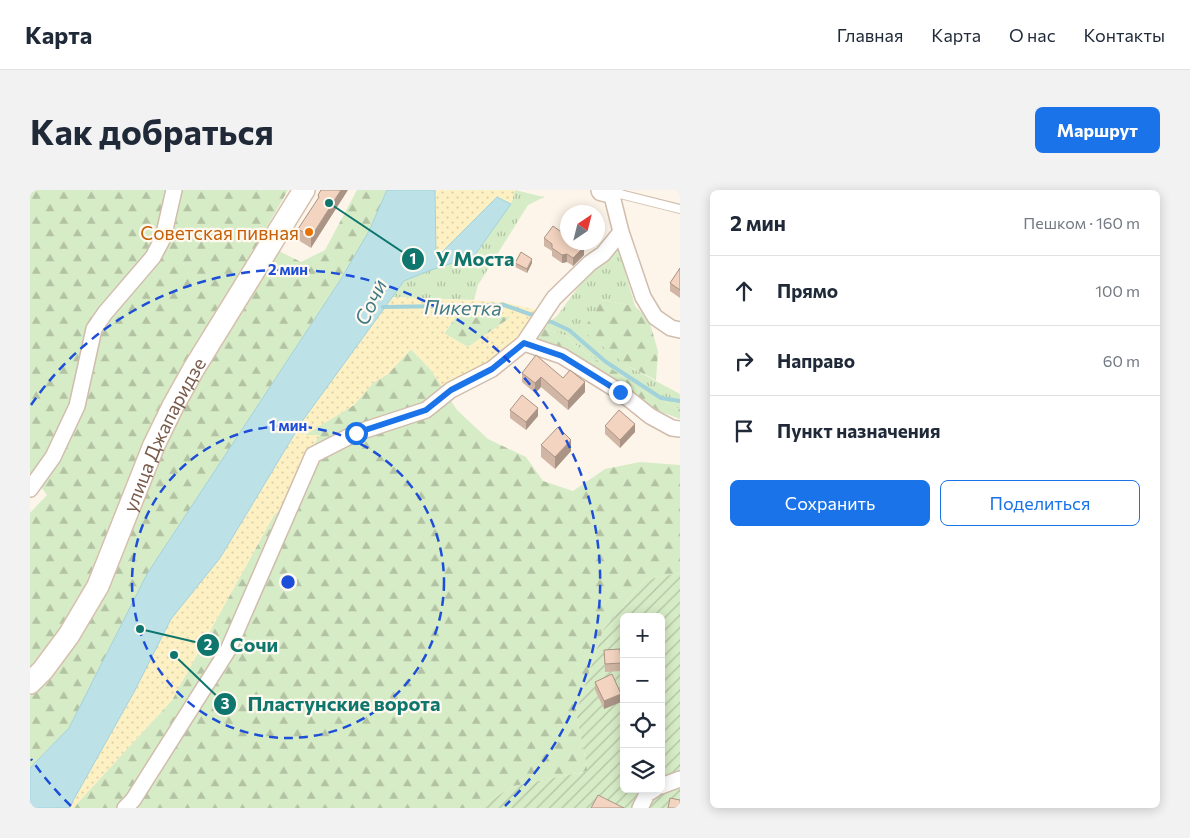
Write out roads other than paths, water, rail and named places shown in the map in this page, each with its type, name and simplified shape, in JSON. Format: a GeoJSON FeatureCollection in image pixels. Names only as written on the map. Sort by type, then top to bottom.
{"type":"FeatureCollection","features":[{"type":"Feature","properties":{"kind":"street"},"geometry":{"type":"LineString","coordinates":[[30,489],[53,457],[77,406],[94,329],[105,313],[153,257],[163,238],[174,190]]}},
{"type":"Feature","properties":{"kind":"street","name":"улица Джапаридзе"},"geometry":{"type":"LineString","coordinates":[[30,683],[69,635],[98,586],[154,445],[173,406],[193,370],[304,190]]}},
{"type":"Feature","properties":{"kind":"street"},"geometry":{"type":"LineString","coordinates":[[608,191],[643,297],[655,317],[670,328],[680,330]]}},
{"type":"Feature","properties":{"kind":"street"},"geometry":{"type":"LineString","coordinates":[[124,808],[133,800],[228,650],[313,455],[356,433],[426,410],[451,390],[492,369],[524,343],[554,298],[590,263],[603,254],[621,232]]}},
{"type":"Feature","properties":{"kind":"street"},"geometry":{"type":"LineString","coordinates":[[524,343],[562,356],[620,392],[650,416],[672,428],[680,429]]}},
{"type":"Feature","properties":{"kind":"street"},"geometry":{"type":"LineString","coordinates":[[665,785],[680,779]]}},
{"type":"Feature","properties":{"kind":"street"},"geometry":{"type":"LineString","coordinates":[[640,808],[648,793]]}},
{"type":"Feature","properties":{"kind":"lane"},"geometry":{"type":"LineString","coordinates":[[608,191],[680,209]]}},
{"type":"Feature","properties":{"kind":"water"},"geometry":{"type":"Polygon","coordinates":[[[387,190],[435,190],[436,258],[497,197],[511,204],[474,256],[404,281],[303,420],[220,558],[171,619],[134,692],[69,808],[30,808],[30,768],[69,728],[147,574],[341,279],[369,231],[387,190]]]}},
{"type":"Feature","properties":{"kind":"waterway","name":"Пикетка"},"geometry":{"type":"LineString","coordinates":[[383,307],[504,305],[538,317]]}},
{"type":"Feature","properties":{"kind":"waterway","name":"Пикетка"},"geometry":{"type":"LineString","coordinates":[[545,319],[569,330],[606,362],[661,398],[680,401]]}},
{"type":"Feature","properties":{"kind":"place","name":"У Моста"},"geometry":{"type":"Point","coordinates":[329,203]}},
{"type":"Feature","properties":{"kind":"place","name":"Советская пивная"},"geometry":{"type":"Point","coordinates":[309,232]}},
{"type":"Feature","properties":{"kind":"place","name":"Сочи"},"geometry":{"type":"Point","coordinates":[140,629]}},
{"type":"Feature","properties":{"kind":"place","name":"Пластунские ворота"},"geometry":{"type":"Point","coordinates":[174,655]}}]}
